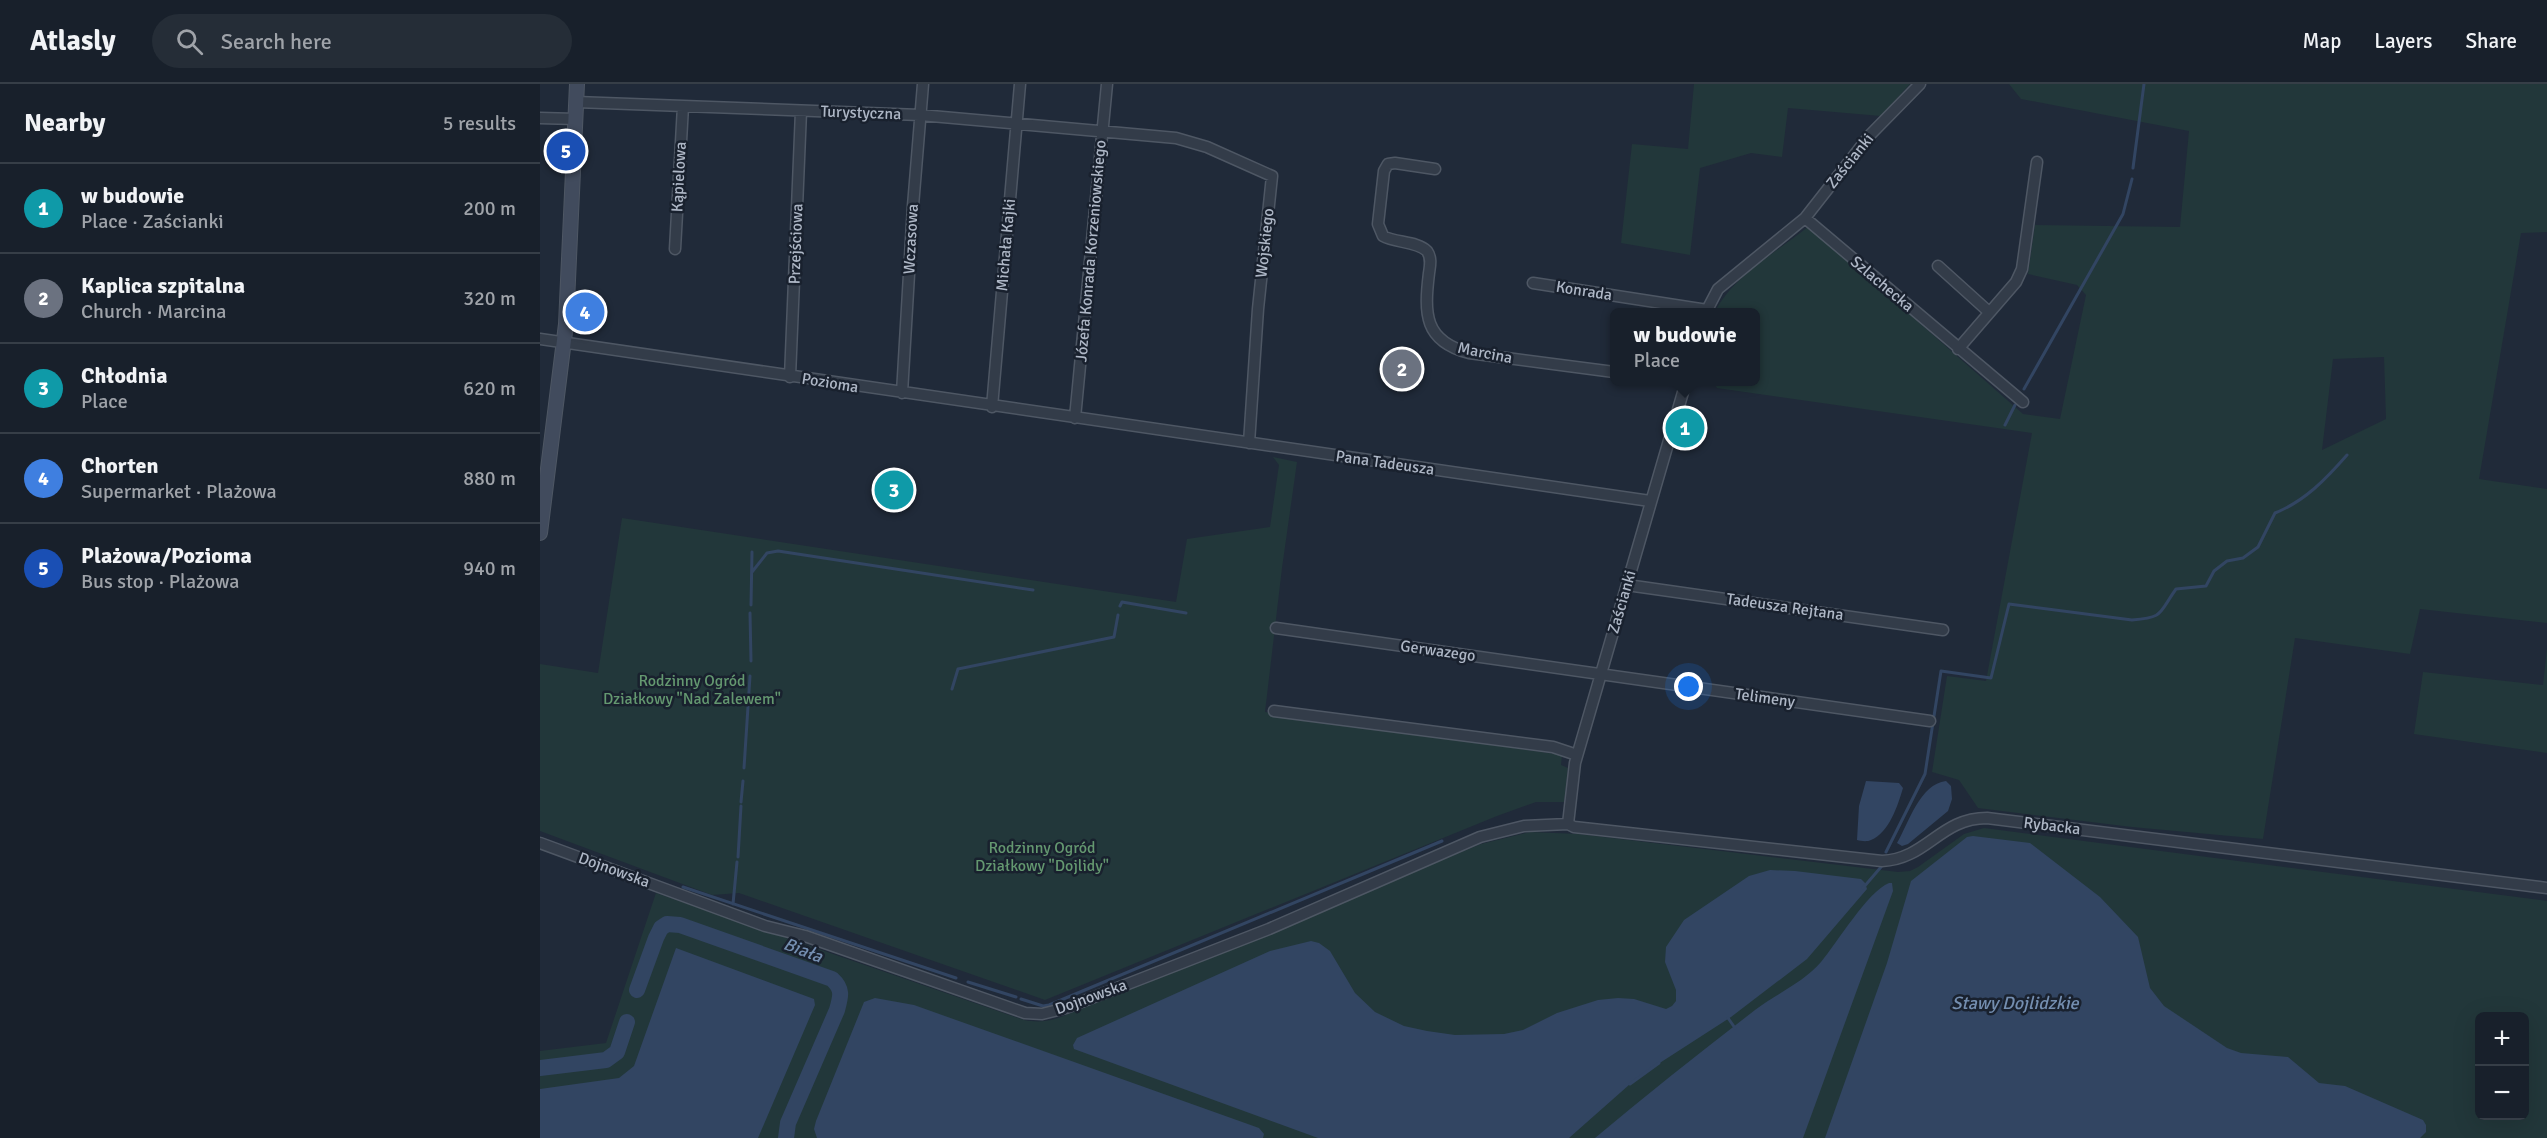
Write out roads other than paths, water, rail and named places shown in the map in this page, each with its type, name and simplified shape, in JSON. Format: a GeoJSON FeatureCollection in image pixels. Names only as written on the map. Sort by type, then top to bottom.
{"type":"FeatureCollection","features":[{"type":"Feature","properties":{"kind":"street"},"geometry":{"type":"LineString","coordinates":[[540,533],[564,342],[577,84]]}},
{"type":"Feature","properties":{"kind":"street","name":"Wczasowa"},"geometry":{"type":"LineString","coordinates":[[902,393],[923,84]]}},
{"type":"Feature","properties":{"kind":"street","name":"Michała Kajki"},"geometry":{"type":"LineString","coordinates":[[992,407],[1020,84]]}},
{"type":"Feature","properties":{"kind":"street","name":"Józefa Konrada Korzeniowskiego"},"geometry":{"type":"LineString","coordinates":[[1075,418],[1107,84]]}},
{"type":"Feature","properties":{"kind":"street","name":"Zaścianki"},"geometry":{"type":"LineString","coordinates":[[1708,308],[1718,289],[1805,218],[1870,135],[1920,84]]}},
{"type":"Feature","properties":{"kind":"street","name":"Turystyczna"},"geometry":{"type":"LineString","coordinates":[[576,102],[921,115],[1146,135]]}},
{"type":"Feature","properties":{"kind":"street","name":"Kąpielowa"},"geometry":{"type":"LineString","coordinates":[[675,249],[683,106]]}},
{"type":"Feature","properties":{"kind":"street","name":"Przejściowa"},"geometry":{"type":"LineString","coordinates":[[790,376],[801,111]]}},
{"type":"Feature","properties":{"kind":"street"},"geometry":{"type":"LineString","coordinates":[[540,118],[576,119]]}},
{"type":"Feature","properties":{"kind":"street","name":"Wojskiego"},"geometry":{"type":"LineString","coordinates":[[1146,135],[1192,142],[1272,176],[1258,309],[1249,443]]}},
{"type":"Feature","properties":{"kind":"street"},"geometry":{"type":"LineString","coordinates":[[1958,349],[2016,282],[2022,269],[2037,162]]}},
{"type":"Feature","properties":{"kind":"street","name":"Marcina"},"geometry":{"type":"LineString","coordinates":[[1434,169],[1388,164],[1384,171],[1378,224],[1383,236],[1418,246],[1429,254],[1431,261],[1426,298],[1427,318],[1432,332],[1451,346],[1469,353],[1610,371]]}},
{"type":"Feature","properties":{"kind":"street","name":"Szlachecka"},"geometry":{"type":"LineString","coordinates":[[1805,218],[2023,402]]}},
{"type":"Feature","properties":{"kind":"street"},"geometry":{"type":"LineString","coordinates":[[1938,266],[1989,312]]}},
{"type":"Feature","properties":{"kind":"street","name":"Konrada"},"geometry":{"type":"LineString","coordinates":[[1533,283],[1687,308]]}},
{"type":"Feature","properties":{"kind":"street","name":"Pozioma"},"geometry":{"type":"LineString","coordinates":[[540,339],[992,407],[1120,423]]}},
{"type":"Feature","properties":{"kind":"street","name":"Zaścianki"},"geometry":{"type":"LineString","coordinates":[[1568,824],[1577,755],[1685,386]]}},
{"type":"Feature","properties":{"kind":"street","name":"Pana Tadeusza"},"geometry":{"type":"LineString","coordinates":[[1120,423],[1650,501]]}},
{"type":"Feature","properties":{"kind":"street","name":"Tadeusza Rejtana"},"geometry":{"type":"LineString","coordinates":[[1627,585],[1942,630]]}},
{"type":"Feature","properties":{"kind":"street","name":"Gerwazego"},"geometry":{"type":"LineString","coordinates":[[1276,628],[1600,675]]}},
{"type":"Feature","properties":{"kind":"street","name":"Telimeny"},"geometry":{"type":"LineString","coordinates":[[1600,675],[1930,721]]}},
{"type":"Feature","properties":{"kind":"street"},"geometry":{"type":"LineString","coordinates":[[1274,711],[1553,747],[1577,755]]}},
{"type":"Feature","properties":{"kind":"street","name":"Rybacka"},"geometry":{"type":"LineString","coordinates":[[1568,824],[1574,827],[1882,861],[1907,857],[1958,822],[1972,818],[1987,818],[2547,888]]}},
{"type":"Feature","properties":{"kind":"street","name":"Dojnowska"},"geometry":{"type":"LineString","coordinates":[[540,843],[765,926],[846,950],[1025,1013],[1042,1014],[1066,1008],[1269,929],[1480,837],[1524,826],[1568,824]]}},
{"type":"Feature","properties":{"kind":"water"},"geometry":{"type":"Polygon","coordinates":[[[1866,781],[1899,783],[1903,788],[1888,825],[1869,841],[1857,840],[1859,806],[1866,781]]]}},
{"type":"Feature","properties":{"kind":"water"},"geometry":{"type":"Polygon","coordinates":[[[1946,781],[1951,786],[1952,799],[1948,811],[1908,844],[1902,846],[1897,843],[1922,796],[1937,784],[1946,781]]]}},
{"type":"Feature","properties":{"kind":"water","name":"Stawy Dojlidzkie"},"geometry":{"type":"Polygon","coordinates":[[[1967,837],[2030,843],[2100,897],[2138,937],[2150,988],[2164,1006],[2227,1048],[2241,1053],[2288,1057],[2319,1083],[2345,1086],[2423,1120],[2426,1132],[2420,1138],[1825,1138],[1887,963],[1911,881],[1967,837]]]}},
{"type":"Feature","properties":{"kind":"water"},"geometry":{"type":"Polygon","coordinates":[[[1770,870],[1861,879],[1867,889],[1807,959],[1731,1017],[1638,1077],[1569,1138],[1318,1138],[1074,1049],[1073,1045],[1077,1038],[1270,951],[1311,941],[1319,943],[1330,951],[1355,993],[1375,1012],[1404,1026],[1427,1031],[1455,1035],[1504,1034],[1523,1030],[1557,1013],[1598,1000],[1618,998],[1634,999],[1666,1009],[1676,1001],[1676,990],[1665,962],[1666,947],[1684,920],[1749,876],[1770,870]]]}},
{"type":"Feature","properties":{"kind":"water"},"geometry":{"type":"Polygon","coordinates":[[[1889,883],[1892,883],[1893,891],[1803,1138],[1595,1138],[1755,1010],[1814,969],[1862,907],[1889,883]]]}},
{"type":"Feature","properties":{"kind":"water"},"geometry":{"type":"Polygon","coordinates":[[[676,948],[814,999],[815,1005],[758,1138],[540,1138],[540,1089],[619,1078],[634,1066],[676,948]]]}},
{"type":"Feature","properties":{"kind":"water"},"geometry":{"type":"Polygon","coordinates":[[[875,998],[914,1005],[1259,1128],[1264,1134],[1263,1138],[817,1138],[814,1129],[816,1121],[864,1002],[875,998]]]}},
{"type":"Feature","properties":{"kind":"waterway"},"geometry":{"type":"LineString","coordinates":[[2133,168],[2144,84]]}},
{"type":"Feature","properties":{"kind":"waterway"},"geometry":{"type":"LineString","coordinates":[[2024,389],[2123,214],[2132,179]]}},
{"type":"Feature","properties":{"kind":"waterway"},"geometry":{"type":"LineString","coordinates":[[2005,425],[2015,405]]}},
{"type":"Feature","properties":{"kind":"waterway"},"geometry":{"type":"LineString","coordinates":[[1886,852],[1925,774],[1941,671],[1991,678],[2009,604],[2132,620],[2156,615],[2160,613],[2176,589],[2206,586],[2214,571],[2227,561],[2243,558],[2258,547],[2275,513],[2296,502],[2314,488],[2347,455]]}},
{"type":"Feature","properties":{"kind":"waterway"},"geometry":{"type":"LineString","coordinates":[[752,572],[767,553],[778,551],[1033,590]]}},
{"type":"Feature","properties":{"kind":"waterway"},"geometry":{"type":"LineString","coordinates":[[751,605],[752,552]]}},
{"type":"Feature","properties":{"kind":"waterway"},"geometry":{"type":"LineString","coordinates":[[1120,606],[1122,602],[1186,613]]}},
{"type":"Feature","properties":{"kind":"waterway"},"geometry":{"type":"LineString","coordinates":[[750,613],[751,661]]}},
{"type":"Feature","properties":{"kind":"waterway"},"geometry":{"type":"LineString","coordinates":[[952,689],[958,669],[1114,637],[1118,615]]}},
{"type":"Feature","properties":{"kind":"waterway"},"geometry":{"type":"LineString","coordinates":[[744,768],[750,676]]}},
{"type":"Feature","properties":{"kind":"waterway"},"geometry":{"type":"LineString","coordinates":[[741,802],[743,781]]}},
{"type":"Feature","properties":{"kind":"waterway"},"geometry":{"type":"LineString","coordinates":[[738,857],[741,806]]}},
{"type":"Feature","properties":{"kind":"waterway"},"geometry":{"type":"LineString","coordinates":[[1021,999],[1043,1006],[1049,1005],[1442,841]]}},
{"type":"Feature","properties":{"kind":"waterway"},"geometry":{"type":"LineString","coordinates":[[733,904],[737,862]]}},
{"type":"Feature","properties":{"kind":"waterway"},"geometry":{"type":"LineString","coordinates":[[1863,888],[1881,867]]}},
{"type":"Feature","properties":{"kind":"waterway"},"geometry":{"type":"LineString","coordinates":[[683,887],[956,978]]}},
{"type":"Feature","properties":{"kind":"waterway","name":"Biała"},"geometry":{"type":"LineString","coordinates":[[637,990],[656,938],[661,928],[667,924],[680,925],[832,979],[840,993],[837,1010],[788,1123],[786,1138]]}},
{"type":"Feature","properties":{"kind":"waterway"},"geometry":{"type":"LineString","coordinates":[[968,982],[1016,997]]}},
{"type":"Feature","properties":{"kind":"waterway"},"geometry":{"type":"LineString","coordinates":[[1728,1018],[1735,1028]]}},
{"type":"Feature","properties":{"kind":"waterway","name":"Biała"},"geometry":{"type":"LineString","coordinates":[[540,1068],[606,1060],[617,1052],[627,1022]]}},
{"type":"Feature","properties":{"kind":"waterway"},"geometry":{"type":"LineString","coordinates":[[1630,1084],[1659,1063]]}},
{"type":"Feature","properties":{"kind":"place","name":"Plażowa/Pozioma"},"geometry":{"type":"Point","coordinates":[566,151]}},
{"type":"Feature","properties":{"kind":"place","name":"Chorten"},"geometry":{"type":"Point","coordinates":[585,312]}},
{"type":"Feature","properties":{"kind":"place","name":"Kaplica szpitalna"},"geometry":{"type":"Point","coordinates":[1402,369]}},
{"type":"Feature","properties":{"kind":"place","name":"w budowie"},"geometry":{"type":"Point","coordinates":[1685,428]}},
{"type":"Feature","properties":{"kind":"place","name":"Chłodnia"},"geometry":{"type":"Point","coordinates":[894,490]}},
{"type":"Feature","properties":{"kind":"park label","name":"Rodzinny Ogród Działkowy \"Nad Zalewem\""},"geometry":{"type":"Point","coordinates":[692,690]}},
{"type":"Feature","properties":{"kind":"park label","name":"Rodzinny Ogród Działkowy \"Dojlidy\""},"geometry":{"type":"Point","coordinates":[1042,857]}}]}
